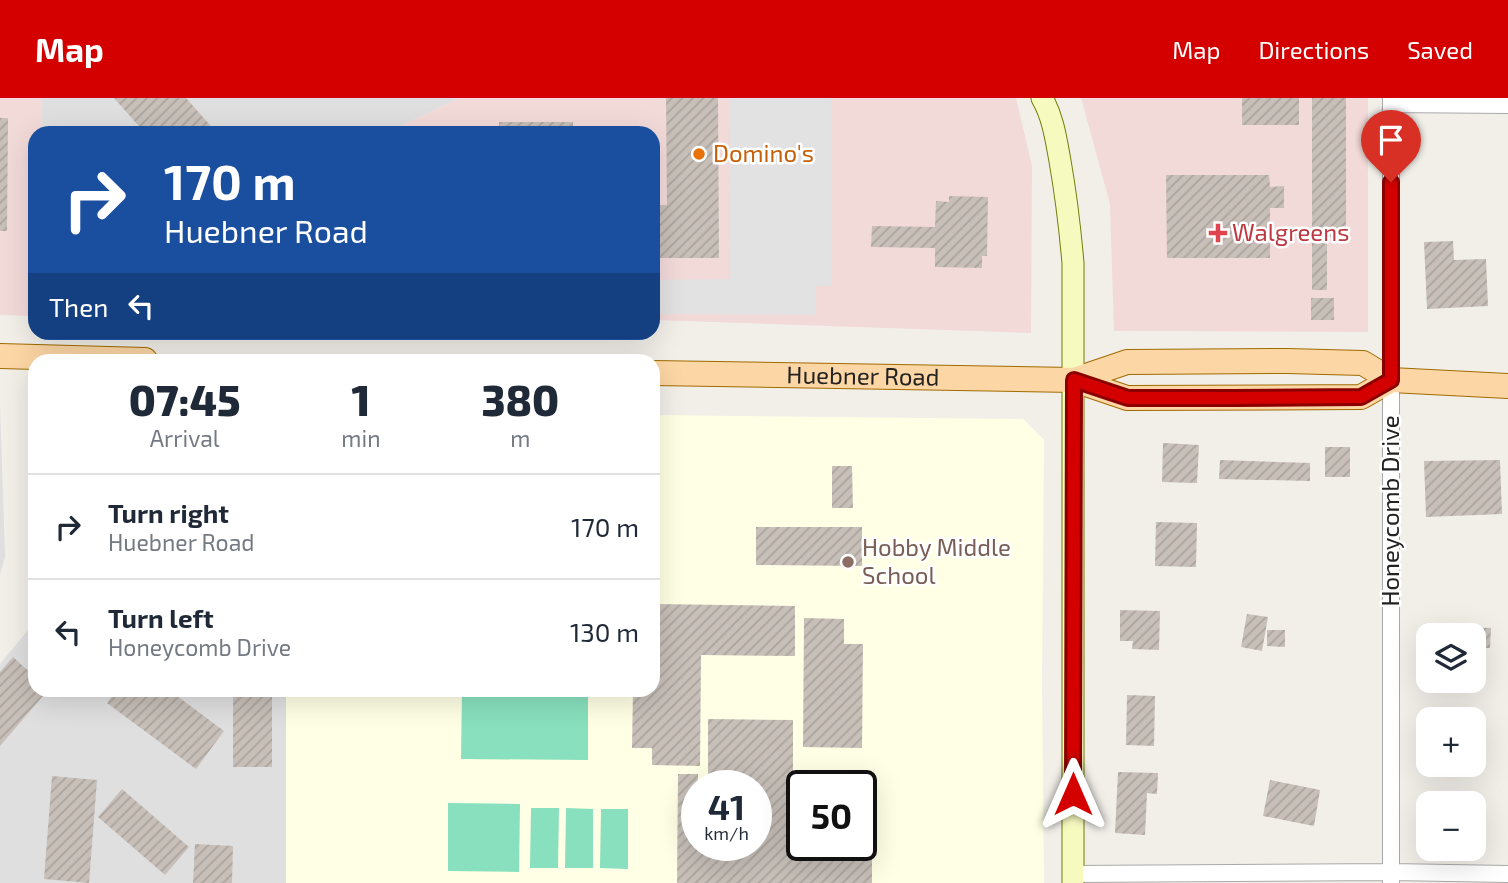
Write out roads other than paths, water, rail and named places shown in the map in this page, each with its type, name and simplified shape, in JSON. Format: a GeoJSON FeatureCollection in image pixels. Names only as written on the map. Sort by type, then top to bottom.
{"type":"FeatureCollection","features":[{"type":"Feature","properties":{"kind":"main road"},"geometry":{"type":"LineString","coordinates":[[1048,102],[1069,208],[1073,263],[1073,878]]}},
{"type":"Feature","properties":{"kind":"main road"},"geometry":{"type":"LineString","coordinates":[[0,356],[28,357]]}},
{"type":"Feature","properties":{"kind":"main road","name":"Huebner Road"},"geometry":{"type":"LineString","coordinates":[[1074,380],[1127,362],[1287,361],[1363,363],[1391,380],[1508,386]]}},
{"type":"Feature","properties":{"kind":"main road","name":"Huebner Road"},"geometry":{"type":"LineString","coordinates":[[660,373],[1074,380],[1128,398],[1361,397],[1391,380]]}},
{"type":"Feature","properties":{"kind":"street"},"geometry":{"type":"LineString","coordinates":[[1391,101],[1508,105]]}},
{"type":"Feature","properties":{"kind":"street","name":"Honeycomb Drive"},"geometry":{"type":"LineString","coordinates":[[1391,101],[1391,877]]}},
{"type":"Feature","properties":{"kind":"street"},"geometry":{"type":"LineString","coordinates":[[1073,878],[1508,874]]}},
{"type":"Feature","properties":{"kind":"place","name":"Domino's"},"geometry":{"type":"Point","coordinates":[699,154]}},
{"type":"Feature","properties":{"kind":"place","name":"Walgreens"},"geometry":{"type":"Point","coordinates":[1218,233]}},
{"type":"Feature","properties":{"kind":"place","name":"Hobby Middle School"},"geometry":{"type":"Point","coordinates":[848,562]}}]}
